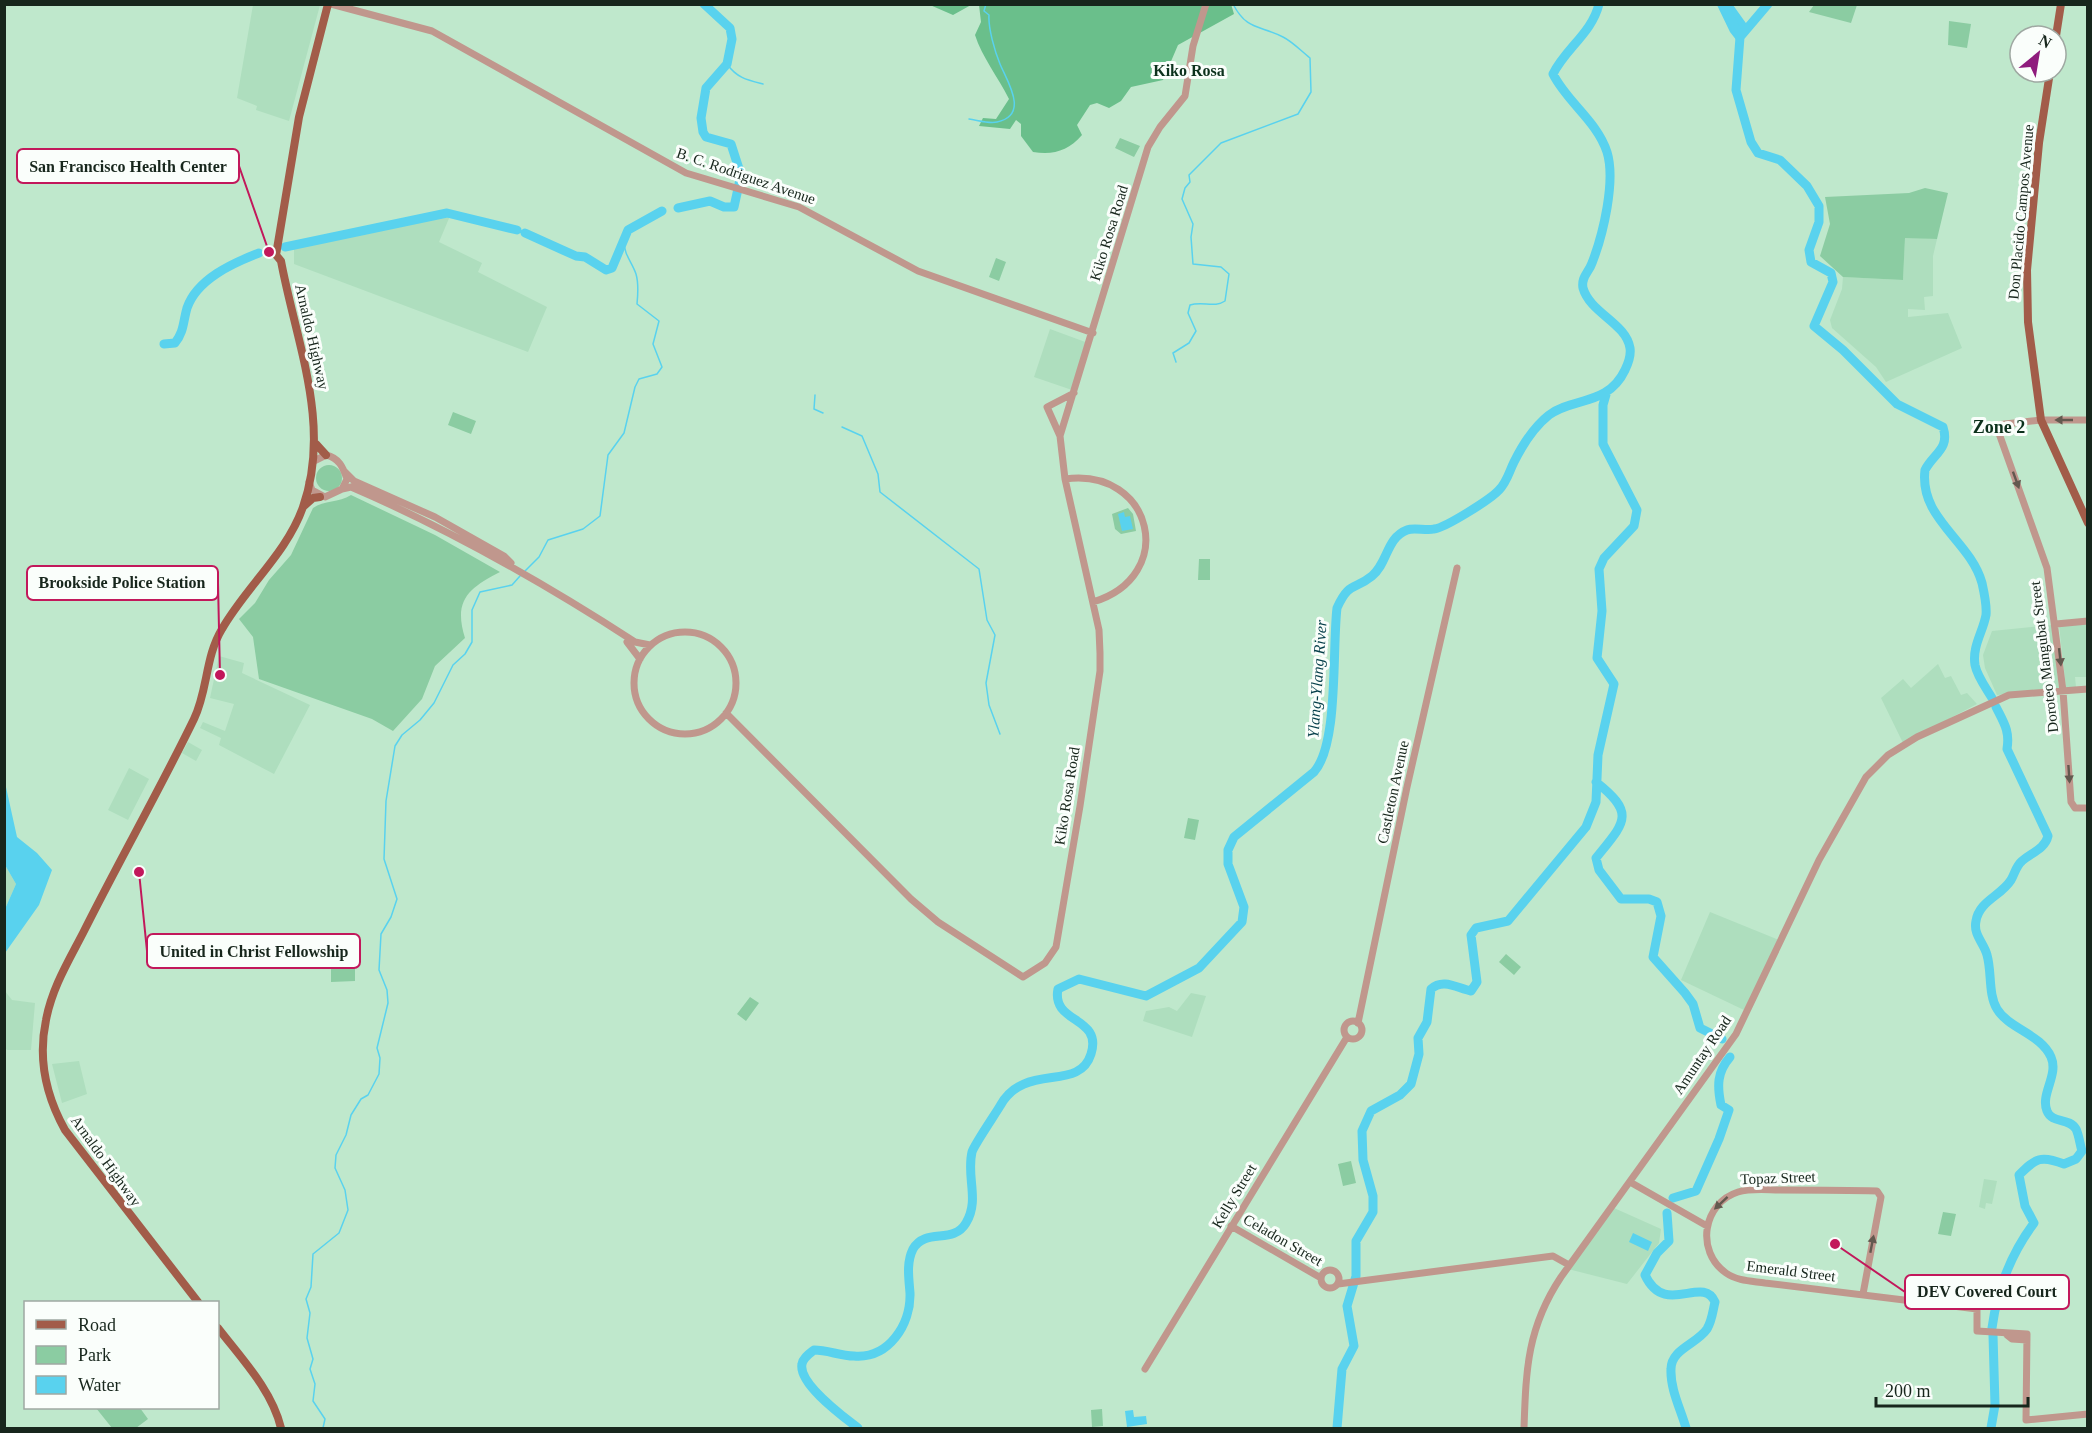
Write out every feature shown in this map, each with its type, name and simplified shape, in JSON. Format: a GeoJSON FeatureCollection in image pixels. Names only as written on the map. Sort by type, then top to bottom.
{"type":"FeatureCollection","features":[{"type":"Feature","properties":{"kind":"main road","name":"Arnaldo Highway"},"geometry":{"type":"LineString","coordinates":[[197,1301],[76,1147],[55,1112],[46,1084],[43,1054],[50,1005],[57,983],[197,714],[211,655],[221,629],[276,555],[303,506],[316,444],[313,403],[281,261],[276,255],[299,117],[329,4]]}},
{"type":"Feature","properties":{"kind":"main road"},"geometry":{"type":"LineString","coordinates":[[2058,24],[2061,4]]}},
{"type":"Feature","properties":{"kind":"main road","name":"Don Placido Campos Avenue"},"geometry":{"type":"LineString","coordinates":[[2048,84],[2038,159],[2026,289],[2030,346],[2040,420],[2088,523]]}},
{"type":"Feature","properties":{"kind":"main road"},"geometry":{"type":"LineString","coordinates":[[316,444],[326,455]]}},
{"type":"Feature","properties":{"kind":"main road"},"geometry":{"type":"LineString","coordinates":[[303,506],[313,498],[320,497]]}},
{"type":"Feature","properties":{"kind":"main road"},"geometry":{"type":"LineString","coordinates":[[219,1329],[259,1381],[272,1402],[281,1428]]}},
{"type":"Feature","properties":{"kind":"street","name":"B. C. Rodriguez Avenue"},"geometry":{"type":"LineString","coordinates":[[329,4],[432,31],[686,173],[811,212],[918,271],[1093,333]]}},
{"type":"Feature","properties":{"kind":"street","name":"Kiko Rosa Road"},"geometry":{"type":"LineString","coordinates":[[726,713],[925,912],[1023,977],[1045,963],[1056,947],[1100,671],[1099,630],[1065,479],[1060,436],[1149,147],[1160,127],[1185,96],[1193,46],[1206,4]]}},
{"type":"Feature","properties":{"kind":"street"},"geometry":{"type":"LineString","coordinates":[[1060,436],[1047,407],[1074,393]]}},
{"type":"Feature","properties":{"kind":"street"},"geometry":{"type":"LineString","coordinates":[[2040,420],[2088,420]]}},
{"type":"Feature","properties":{"kind":"street","name":"Doroteo Mangubat Street"},"geometry":{"type":"LineString","coordinates":[[2040,420],[1996,425],[2047,568],[2063,691],[2071,802],[2075,807],[2088,808]]}},
{"type":"Feature","properties":{"kind":"street"},"geometry":{"type":"LineString","coordinates":[[314,461],[326,455],[336,459],[354,481],[454,527],[504,556],[516,567]]}},
{"type":"Feature","properties":{"kind":"street"},"geometry":{"type":"LineString","coordinates":[[342,489],[347,479],[344,471]]}},
{"type":"Feature","properties":{"kind":"street"},"geometry":{"type":"LineString","coordinates":[[1065,479],[1092,478],[1106,482],[1135,504],[1143,521],[1145,543],[1143,556],[1133,580],[1112,597],[1093,602]]}},
{"type":"Feature","properties":{"kind":"street"},"geometry":{"type":"LineString","coordinates":[[309,482],[320,497],[329,496],[351,487],[387,502],[516,567],[635,642],[650,645]]}},
{"type":"Feature","properties":{"kind":"street","name":"Castleton Avenue"},"geometry":{"type":"LineString","coordinates":[[1358,1023],[1407,786],[1456,568]]}},
{"type":"Feature","properties":{"kind":"street"},"geometry":{"type":"LineString","coordinates":[[2056,624],[2088,621]]}},
{"type":"Feature","properties":{"kind":"street"},"geometry":{"type":"LineString","coordinates":[[607,625],[610,631],[632,646],[639,659]]}},
{"type":"Feature","properties":{"kind":"street"},"geometry":{"type":"LineString","coordinates":[[681,632],[702,635],[720,646],[732,663],[736,684],[726,713],[709,728],[694,733],[680,734],[662,728],[647,717],[636,696],[634,673],[639,659],[650,645],[670,634],[681,632]]}},
{"type":"Feature","properties":{"kind":"street","name":"Amuntay Road"},"geometry":{"type":"LineString","coordinates":[[1524,1428],[1528,1356],[1536,1321],[1551,1291],[1736,1034],[1820,860],[1866,777],[1888,755],[1917,737],[2005,698],[2088,689]]}},
{"type":"Feature","properties":{"kind":"street"},"geometry":{"type":"LineString","coordinates":[[1350,1021],[1358,1023],[1361,1027],[1360,1035],[1355,1038],[1347,1037],[1344,1032],[1346,1024],[1350,1021]]}},
{"type":"Feature","properties":{"kind":"street","name":"Kelly Street"},"geometry":{"type":"LineString","coordinates":[[1145,1369],[1347,1037]]}},
{"type":"Feature","properties":{"kind":"street"},"geometry":{"type":"LineString","coordinates":[[1630,1182],[1685,1217],[1695,1219],[1707,1226]]}},
{"type":"Feature","properties":{"kind":"street","name":"Topaz Street"},"geometry":{"type":"LineString","coordinates":[[1707,1226],[1720,1203],[1742,1190],[1858,1191],[1880,1194],[1863,1294]]}},
{"type":"Feature","properties":{"kind":"street","name":"Celadon Street"},"geometry":{"type":"LineString","coordinates":[[1231,1226],[1321,1278]]}},
{"type":"Feature","properties":{"kind":"street","name":"Emerald Street"},"geometry":{"type":"LineString","coordinates":[[1707,1226],[1707,1242],[1712,1257],[1722,1270],[1733,1277],[1977,1309],[1979,1331],[2004,1335],[2012,1339],[2027,1337],[2026,1420],[2088,1414]]}},
{"type":"Feature","properties":{"kind":"street"},"geometry":{"type":"LineString","coordinates":[[1338,1280],[1365,1280],[1382,1276],[1553,1256],[1569,1265]]}},
{"type":"Feature","properties":{"kind":"street"},"geometry":{"type":"LineString","coordinates":[[1328,1270],[1333,1271],[1338,1280],[1331,1288],[1326,1287],[1321,1278],[1328,1270]]}},
{"type":"Feature","properties":{"kind":"shaded area"},"geometry":{"type":"Polygon","coordinates":[[[253,5],[320,5],[289,121],[256,110],[257,106],[237,98],[253,5]]]}},
{"type":"Feature","properties":{"kind":"shaded area"},"geometry":{"type":"Polygon","coordinates":[[[450,216],[439,242],[482,263],[478,272],[547,307],[528,352],[294,264],[294,247],[450,216]]]}},
{"type":"Feature","properties":{"kind":"shaded area"},"geometry":{"type":"Polygon","coordinates":[[[1905,237],[1937,239],[1933,256],[1933,296],[1924,297],[1925,310],[1908,309],[1908,317],[1948,313],[1962,348],[1886,382],[1876,367],[1832,328],[1830,320],[1842,289],[1843,277],[1903,280],[1905,237]]]}},
{"type":"Feature","properties":{"kind":"shaded area"},"geometry":{"type":"Polygon","coordinates":[[[1050,329],[1088,343],[1072,390],[1034,377],[1050,329]]]}},
{"type":"Feature","properties":{"kind":"shaded area"},"geometry":{"type":"Polygon","coordinates":[[[2087,623],[2087,677],[2075,677],[2076,687],[2066,688],[2059,625],[2087,623]]]}},
{"type":"Feature","properties":{"kind":"shaded area"},"geometry":{"type":"Polygon","coordinates":[[[2052,625],[2059,688],[1997,695],[1985,668],[1983,655],[1992,631],[2052,625]]]}},
{"type":"Feature","properties":{"kind":"shaded area"},"geometry":{"type":"Polygon","coordinates":[[[219,656],[244,663],[242,673],[310,705],[274,774],[219,745],[221,738],[200,728],[203,722],[225,731],[234,704],[210,698],[219,656]]]}},
{"type":"Feature","properties":{"kind":"shaded area"},"geometry":{"type":"Polygon","coordinates":[[[1938,664],[1945,678],[1951,676],[1961,695],[1967,693],[1977,704],[1903,743],[1881,698],[1903,679],[1911,688],[1938,664]]]}},
{"type":"Feature","properties":{"kind":"shaded area"},"geometry":{"type":"Polygon","coordinates":[[[188,742],[202,750],[196,761],[182,753],[188,742]]]}},
{"type":"Feature","properties":{"kind":"shaded area"},"geometry":{"type":"Polygon","coordinates":[[[129,768],[149,779],[128,820],[108,810],[129,768]]]}},
{"type":"Feature","properties":{"kind":"shaded area"},"geometry":{"type":"Polygon","coordinates":[[[5,865],[16,884],[5,909],[5,865]]]}},
{"type":"Feature","properties":{"kind":"shaded area"},"geometry":{"type":"Polygon","coordinates":[[[1710,912],[1779,940],[1744,1010],[1681,980],[1710,912]]]}},
{"type":"Feature","properties":{"kind":"shaded area"},"geometry":{"type":"Polygon","coordinates":[[[5,991],[12,1000],[35,1003],[31,1050],[7,1050],[5,1048],[5,991]]]}},
{"type":"Feature","properties":{"kind":"shaded area"},"geometry":{"type":"Polygon","coordinates":[[[1191,993],[1206,996],[1192,1037],[1143,1021],[1146,1011],[1169,1007],[1177,1011],[1191,993]]]}},
{"type":"Feature","properties":{"kind":"shaded area"},"geometry":{"type":"Polygon","coordinates":[[[79,1061],[87,1094],[62,1103],[52,1064],[79,1061]]]}},
{"type":"Feature","properties":{"kind":"shaded area"},"geometry":{"type":"Polygon","coordinates":[[[1984,1179],[1997,1181],[1992,1204],[1986,1203],[1985,1209],[1979,1207],[1984,1179]]]}},
{"type":"Feature","properties":{"kind":"shaded area"},"geometry":{"type":"Polygon","coordinates":[[[1614,1208],[1661,1229],[1659,1243],[1627,1284],[1568,1269],[1614,1208]]]}},
{"type":"Feature","properties":{"kind":"green space"},"geometry":{"type":"Polygon","coordinates":[[[930,4],[971,5],[953,15],[930,4]]]}},
{"type":"Feature","properties":{"kind":"green space"},"geometry":{"type":"Polygon","coordinates":[[[1231,4],[1234,14],[1178,45],[1163,80],[1131,87],[1121,101],[1109,108],[1097,103],[1090,105],[1077,125],[1082,135],[1060,151],[1033,152],[1021,136],[1021,124],[1016,120],[1010,129],[979,126],[983,118],[996,119],[1009,99],[975,35],[981,22],[979,5],[1231,4]]]}},
{"type":"Feature","properties":{"kind":"green space"},"geometry":{"type":"Polygon","coordinates":[[[1814,5],[1857,5],[1851,23],[1809,12],[1814,5]]]}},
{"type":"Feature","properties":{"kind":"green space"},"geometry":{"type":"Polygon","coordinates":[[[1949,21],[1971,24],[1967,48],[1948,45],[1949,21]]]}},
{"type":"Feature","properties":{"kind":"green space"},"geometry":{"type":"Polygon","coordinates":[[[1120,138],[1140,146],[1134,157],[1115,148],[1120,138]]]}},
{"type":"Feature","properties":{"kind":"green space"},"geometry":{"type":"Polygon","coordinates":[[[1925,188],[1948,193],[1937,239],[1905,238],[1903,280],[1843,277],[1820,256],[1830,224],[1825,197],[1909,193],[1925,188]]]}},
{"type":"Feature","properties":{"kind":"green space"},"geometry":{"type":"Polygon","coordinates":[[[996,258],[1006,262],[999,281],[989,277],[996,258]]]}},
{"type":"Feature","properties":{"kind":"green space"},"geometry":{"type":"Polygon","coordinates":[[[453,412],[476,421],[471,434],[448,425],[453,412]]]}},
{"type":"Feature","properties":{"kind":"green space"},"geometry":{"type":"Polygon","coordinates":[[[329,465],[338,469],[342,478],[338,487],[329,491],[320,487],[316,478],[320,469],[329,465]]]}},
{"type":"Feature","properties":{"kind":"green space"},"geometry":{"type":"Polygon","coordinates":[[[351,495],[435,535],[500,572],[480,584],[466,597],[461,614],[465,638],[435,666],[422,699],[393,731],[372,719],[259,679],[253,637],[239,619],[255,603],[269,580],[291,555],[313,508],[351,495]]]}},
{"type":"Feature","properties":{"kind":"green space"},"geometry":{"type":"Polygon","coordinates":[[[1128,508],[1133,514],[1136,531],[1121,534],[1115,529],[1112,514],[1128,508]]]}},
{"type":"Feature","properties":{"kind":"green space"},"geometry":{"type":"Polygon","coordinates":[[[1199,559],[1210,559],[1210,580],[1198,580],[1199,559]]]}},
{"type":"Feature","properties":{"kind":"green space"},"geometry":{"type":"Polygon","coordinates":[[[1188,818],[1199,820],[1195,840],[1184,838],[1188,818]]]}},
{"type":"Feature","properties":{"kind":"green space"},"geometry":{"type":"Polygon","coordinates":[[[1506,954],[1521,967],[1514,975],[1499,962],[1506,954]]]}},
{"type":"Feature","properties":{"kind":"green space"},"geometry":{"type":"Polygon","coordinates":[[[355,961],[355,981],[331,982],[331,962],[355,961]]]}},
{"type":"Feature","properties":{"kind":"green space"},"geometry":{"type":"Polygon","coordinates":[[[750,997],[759,1003],[746,1021],[737,1014],[750,997]]]}},
{"type":"Feature","properties":{"kind":"green space"},"geometry":{"type":"Polygon","coordinates":[[[1351,1161],[1356,1183],[1343,1186],[1338,1164],[1351,1161]]]}},
{"type":"Feature","properties":{"kind":"green space"},"geometry":{"type":"Polygon","coordinates":[[[1943,1212],[1956,1214],[1951,1236],[1938,1234],[1943,1212]]]}},
{"type":"Feature","properties":{"kind":"green space"},"geometry":{"type":"Polygon","coordinates":[[[97,1409],[141,1409],[148,1419],[136,1428],[112,1428],[97,1409]]]}},
{"type":"Feature","properties":{"kind":"green space"},"geometry":{"type":"Polygon","coordinates":[[[1102,1409],[1103,1426],[1092,1427],[1091,1410],[1102,1409]]]}},
{"type":"Feature","properties":{"kind":"water"},"geometry":{"type":"Polygon","coordinates":[[[1717,5],[1733,5],[1748,26],[1737,41],[1730,32],[1717,5]]]}},
{"type":"Feature","properties":{"kind":"water"},"geometry":{"type":"Polygon","coordinates":[[[1124,512],[1125,517],[1130,516],[1133,529],[1122,531],[1118,514],[1124,512]]]}},
{"type":"Feature","properties":{"kind":"water"},"geometry":{"type":"Polygon","coordinates":[[[4,778],[17,837],[37,853],[52,870],[39,905],[5,953],[5,909],[16,884],[5,865],[4,778]]]}},
{"type":"Feature","properties":{"kind":"water"},"geometry":{"type":"Polygon","coordinates":[[[1633,1233],[1652,1242],[1648,1251],[1629,1242],[1633,1233]]]}},
{"type":"Feature","properties":{"kind":"water"},"geometry":{"type":"Polygon","coordinates":[[[1133,1410],[1134,1417],[1146,1416],[1147,1424],[1127,1427],[1125,1411],[1133,1410]]]}},
{"type":"Feature","properties":{"kind":"waterway"},"geometry":{"type":"LineString","coordinates":[[678,208],[710,201],[724,207],[734,207],[741,175],[731,144],[706,137],[703,132],[701,118],[706,88],[727,64],[732,39],[730,28],[704,4]]}},
{"type":"Feature","properties":{"kind":"waterway"},"geometry":{"type":"LineString","coordinates":[[969,119],[997,122],[1007,118],[1014,105],[1011,88],[994,47],[989,15],[984,11],[986,4]]}},
{"type":"Feature","properties":{"kind":"waterway"},"geometry":{"type":"LineString","coordinates":[[1176,362],[1173,353],[1189,343],[1196,331],[1188,313],[1190,305],[1217,304],[1225,301],[1229,274],[1221,267],[1193,264],[1191,237],[1193,224],[1182,199],[1185,188],[1190,182],[1189,175],[1221,143],[1298,114],[1311,92],[1310,58],[1287,39],[1243,19],[1233,4]]}},
{"type":"Feature","properties":{"kind":"waterway","name":"Ylang-Ylang River"},"geometry":{"type":"LineString","coordinates":[[858,1428],[814,1390],[807,1381],[802,1364],[806,1356],[814,1350],[849,1356],[866,1355],[878,1352],[896,1337],[907,1316],[910,1293],[909,1265],[913,1249],[918,1242],[954,1233],[961,1230],[966,1223],[972,1206],[970,1170],[972,1152],[1000,1106],[1011,1092],[1023,1084],[1064,1076],[1085,1066],[1091,1054],[1093,1042],[1090,1033],[1062,1009],[1058,1000],[1058,989],[1079,979],[1146,996],[1199,968],[1242,922],[1244,907],[1228,864],[1228,850],[1234,837],[1314,772],[1322,759],[1331,719],[1337,608],[1341,599],[1349,590],[1377,571],[1391,545],[1400,534],[1410,529],[1431,529],[1448,524],[1499,490],[1525,443],[1549,415],[1558,409],[1590,399],[1609,390],[1618,382],[1625,370],[1630,354],[1627,339],[1593,304],[1583,288],[1584,278],[1592,263],[1607,208],[1610,178],[1607,152],[1596,131],[1553,74],[1591,24],[1599,4]]}},
{"type":"Feature","properties":{"kind":"waterway"},"geometry":{"type":"LineString","coordinates":[[1723,4],[1740,37],[1736,90],[1751,142],[1758,153],[1780,160],[1807,186],[1819,206],[1819,222],[1809,250],[1811,262],[1831,273],[1833,282],[1814,326],[1843,350],[1897,404],[1943,427],[1945,434],[1943,446],[1925,470],[1925,487],[1937,516],[1967,554],[1982,583],[1986,615],[1974,658],[1980,678],[1992,698]]}},
{"type":"Feature","properties":{"kind":"waterway"},"geometry":{"type":"LineString","coordinates":[[1740,37],[1768,4]]}},
{"type":"Feature","properties":{"kind":"waterway"},"geometry":{"type":"LineString","coordinates":[[727,64],[747,80],[763,84]]}},
{"type":"Feature","properties":{"kind":"waterway"},"geometry":{"type":"LineString","coordinates":[[525,233],[576,256],[585,257],[606,270],[612,268],[628,230],[662,211]]}},
{"type":"Feature","properties":{"kind":"waterway"},"geometry":{"type":"LineString","coordinates":[[285,247],[447,213],[517,230]]}},
{"type":"Feature","properties":{"kind":"waterway"},"geometry":{"type":"LineString","coordinates":[[525,571],[539,557],[548,540],[583,529],[600,516],[608,455],[624,433],[635,387],[639,379],[657,374],[662,367],[653,344],[659,321],[637,304],[637,278],[625,250],[624,241]]}},
{"type":"Feature","properties":{"kind":"waterway"},"geometry":{"type":"LineString","coordinates":[[164,344],[175,343],[178,339],[187,308],[207,280],[227,267],[259,253]]}},
{"type":"Feature","properties":{"kind":"waterway"},"geometry":{"type":"LineString","coordinates":[[1337,1428],[1342,1369],[1354,1346],[1347,1306],[1356,1276],[1356,1241],[1373,1212],[1373,1196],[1363,1160],[1362,1131],[1371,1111],[1400,1095],[1411,1084],[1419,1054],[1418,1038],[1427,1022],[1431,989],[1445,984],[1471,991],[1477,982],[1471,935],[1476,928],[1508,921],[1586,827],[1596,802],[1598,755],[1614,684],[1597,658],[1602,611],[1599,569],[1604,558],[1634,526],[1637,510],[1603,444],[1603,405],[1607,391]]}},
{"type":"Feature","properties":{"kind":"waterway"},"geometry":{"type":"LineString","coordinates":[[815,395],[814,409],[823,413]]}},
{"type":"Feature","properties":{"kind":"waterway"},"geometry":{"type":"LineString","coordinates":[[842,427],[862,436],[878,474],[880,492],[979,569],[987,620],[995,635],[986,683],[989,705],[1000,734]]}},
{"type":"Feature","properties":{"kind":"waterway"},"geometry":{"type":"LineString","coordinates":[[323,1428],[325,1419],[313,1401],[315,1384],[310,1369],[313,1359],[307,1338],[310,1313],[306,1299],[311,1287],[313,1254],[339,1233],[348,1210],[345,1190],[335,1168],[336,1155],[346,1135],[351,1115],[361,1099],[368,1095],[379,1074],[380,1058],[377,1048],[388,1003],[387,990],[379,970],[381,934],[391,917],[397,899],[384,859],[386,801],[395,746],[402,735],[420,720],[434,703],[453,665],[465,654],[472,642],[472,610],[480,592],[512,585],[520,576]]}},
{"type":"Feature","properties":{"kind":"waterway"},"geometry":{"type":"LineString","coordinates":[[1992,1328],[1997,1300],[2006,1273],[2018,1247],[2034,1223],[2025,1206],[2019,1175],[2039,1160],[2064,1164],[2076,1159],[2082,1151],[2077,1131],[2073,1125],[2053,1118],[2049,1115],[2045,1105],[2053,1071],[2051,1057],[2033,1037],[2002,1016],[1994,1003],[1987,955],[1975,926],[1981,908],[2007,886],[2020,863],[2041,848],[2048,836],[2007,749],[2007,732],[1996,707]]}},
{"type":"Feature","properties":{"kind":"waterway"},"geometry":{"type":"LineString","coordinates":[[1596,782],[1617,802],[1622,819],[1614,836],[1596,858],[1599,870],[1621,899],[1649,899],[1657,902],[1661,916],[1653,957],[1693,1004],[1700,1028],[1722,1039]]}},
{"type":"Feature","properties":{"kind":"waterway"},"geometry":{"type":"LineString","coordinates":[[1673,1198],[1696,1191],[1719,1139],[1729,1110],[1721,1105],[1719,1080],[1730,1057]]}},
{"type":"Feature","properties":{"kind":"waterway"},"geometry":{"type":"LineString","coordinates":[[1667,1213],[1669,1241],[1657,1253],[1645,1275],[1653,1287],[1663,1293],[1673,1295],[1702,1292],[1709,1295],[1715,1302],[1707,1329],[1675,1356],[1672,1362],[1672,1384],[1686,1428]]}},
{"type":"Feature","properties":{"kind":"waterway"},"geometry":{"type":"LineString","coordinates":[[1991,1428],[1995,1405],[1993,1335]]}},
{"type":"Feature","properties":{"kind":"place","name":"San Francisco Health Center"},"geometry":{"type":"Point","coordinates":[269,252]}},
{"type":"Feature","properties":{"kind":"place","name":"Brookside Police Station"},"geometry":{"type":"Point","coordinates":[220,675]}},
{"type":"Feature","properties":{"kind":"place","name":"United in Christ Fellowship"},"geometry":{"type":"Point","coordinates":[139,872]}},
{"type":"Feature","properties":{"kind":"place","name":"DEV Covered Court"},"geometry":{"type":"Point","coordinates":[1835,1244]}},
{"type":"Feature","properties":{"kind":"district","name":"Kiko Rosa"},"geometry":{"type":"Point","coordinates":[1189,70]}},
{"type":"Feature","properties":{"kind":"district","name":"Zone 2"},"geometry":{"type":"Point","coordinates":[1999,427]}}]}
